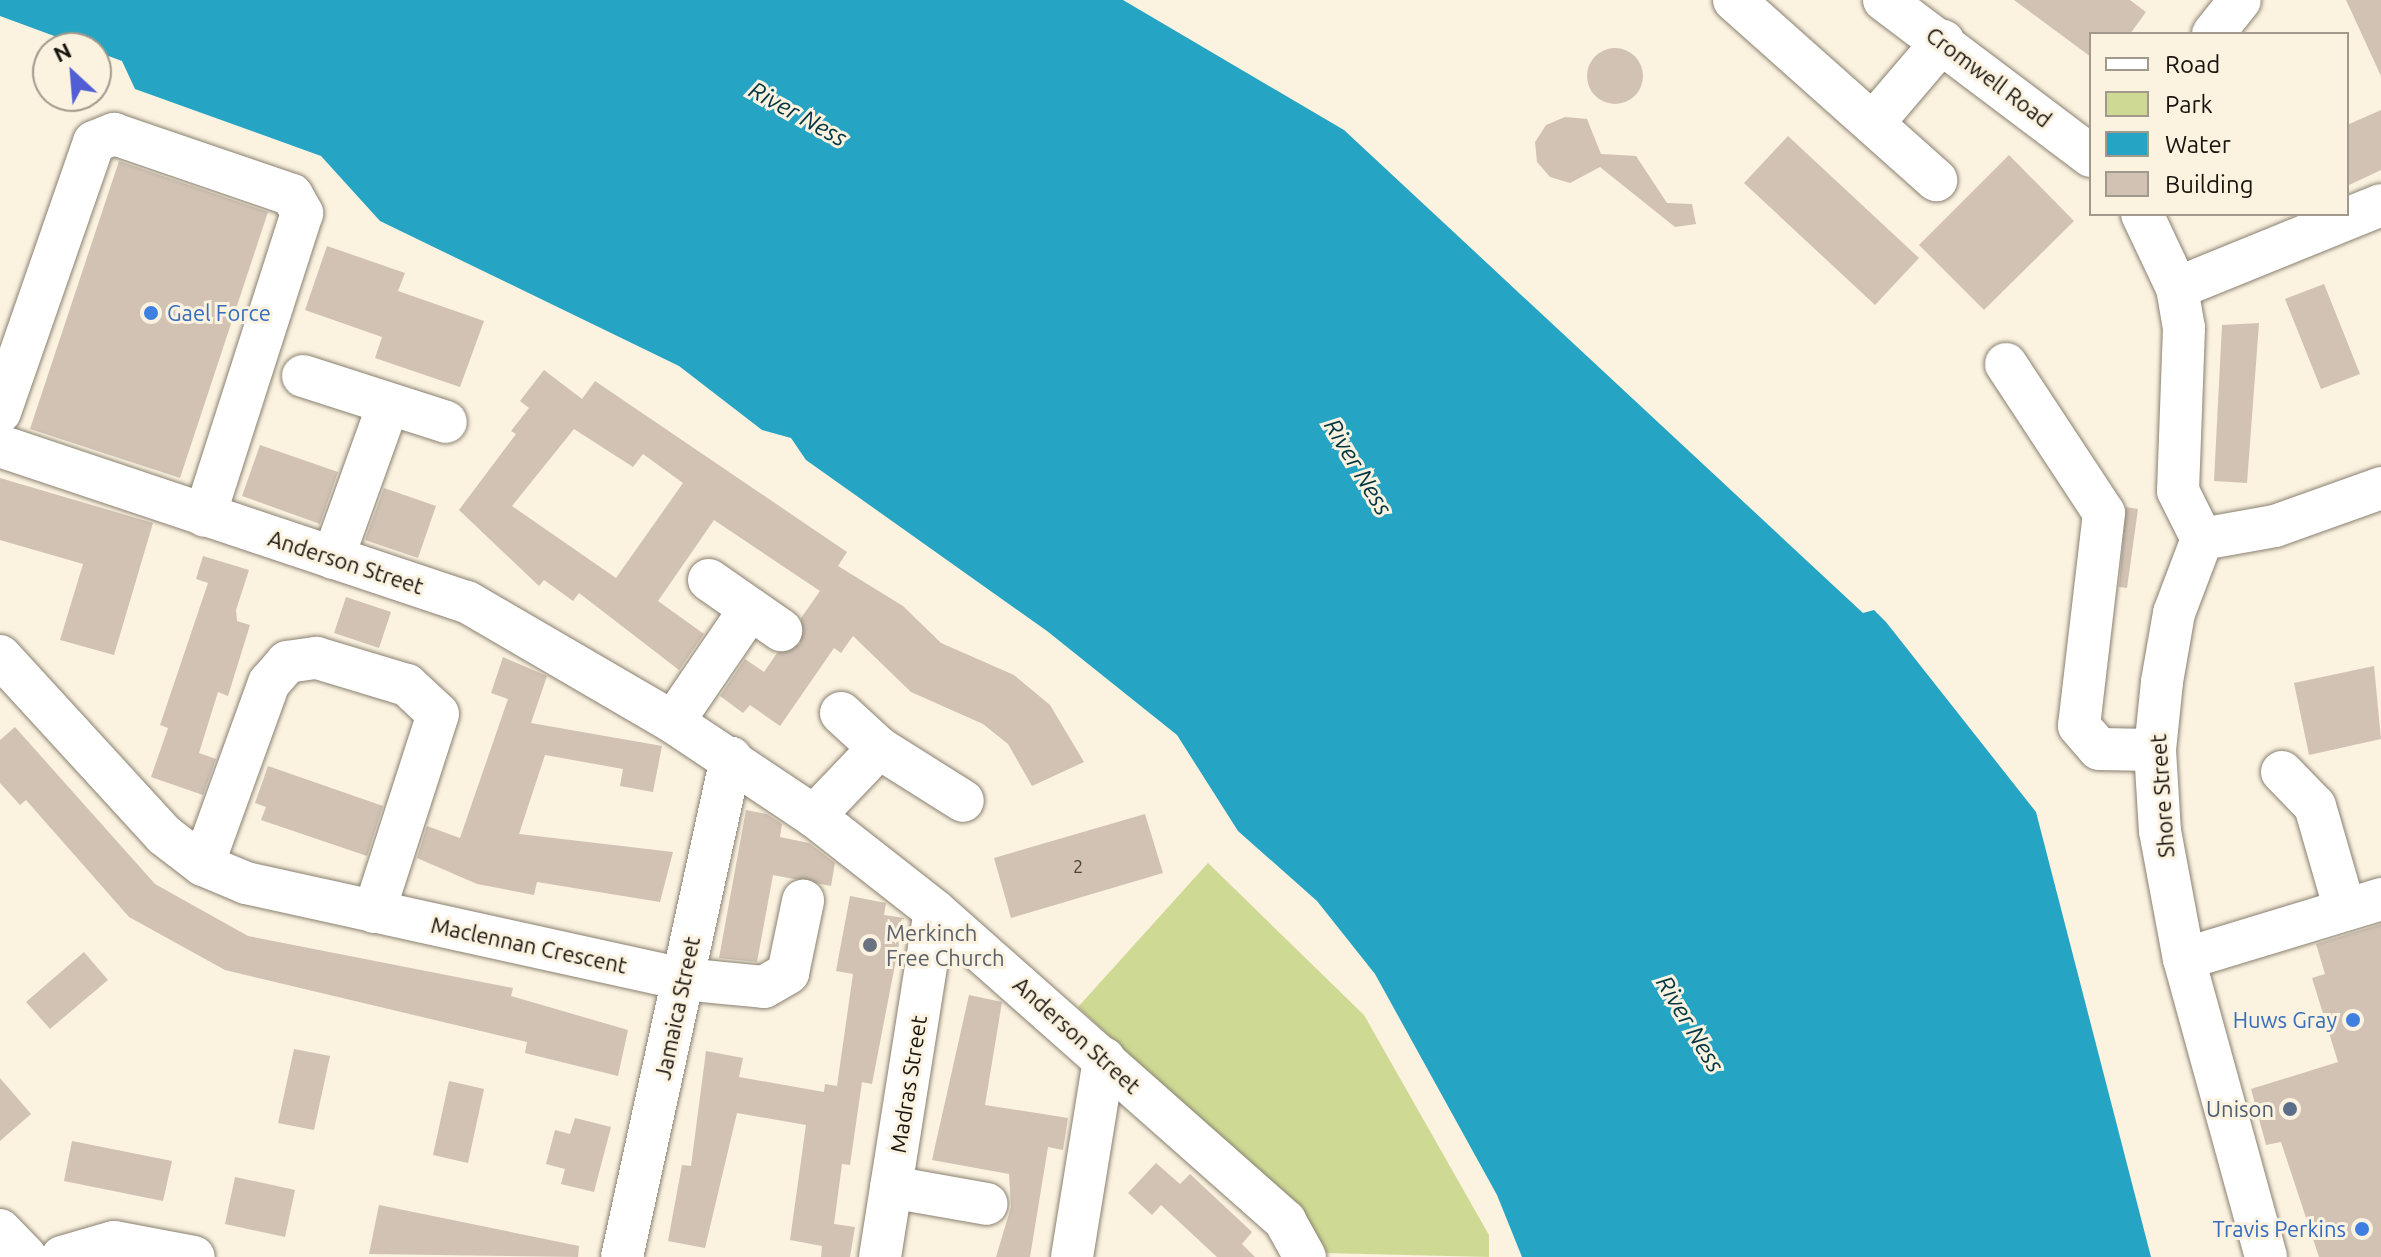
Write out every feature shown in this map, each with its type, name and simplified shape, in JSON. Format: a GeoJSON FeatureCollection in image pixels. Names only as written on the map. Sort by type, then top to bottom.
{"type":"FeatureCollection","features":[{"type":"Feature","properties":{"kind":"street"},"geometry":{"type":"LineString","coordinates":[[1734,0],[1936,180]]}},
{"type":"Feature","properties":{"kind":"street","name":"Cromwell Road"},"geometry":{"type":"LineString","coordinates":[[1884,0],[1943,41],[2089,154]]}},
{"type":"Feature","properties":{"kind":"street"},"geometry":{"type":"LineString","coordinates":[[1873,123],[1943,41]]}},
{"type":"Feature","properties":{"kind":"street"},"geometry":{"type":"LineString","coordinates":[[0,412],[8,362],[94,142],[114,134],[292,195],[302,213],[205,516]]}},
{"type":"Feature","properties":{"kind":"street"},"geometry":{"type":"LineString","coordinates":[[2177,288],[2381,206]]}},
{"type":"Feature","properties":{"kind":"street"},"geometry":{"type":"LineString","coordinates":[[2143,216],[2177,288],[2187,374],[2178,491],[2202,539],[2275,526],[2375,497]]}},
{"type":"Feature","properties":{"kind":"street"},"geometry":{"type":"LineString","coordinates":[[2006,364],[2104,513],[2079,726],[2099,749],[2155,750]]}},
{"type":"Feature","properties":{"kind":"street"},"geometry":{"type":"LineString","coordinates":[[303,376],[446,422]]}},
{"type":"Feature","properties":{"kind":"street"},"geometry":{"type":"LineString","coordinates":[[333,558],[388,405]]}},
{"type":"Feature","properties":{"kind":"street","name":"Anderson Street"},"geometry":{"type":"LineString","coordinates":[[0,446],[467,602],[731,758],[814,816],[935,911],[1285,1221],[1305,1257]]}},
{"type":"Feature","properties":{"kind":"street","name":"Shore Street"},"geometry":{"type":"LineString","coordinates":[[2202,539],[2174,613],[2155,750],[2160,831],[2184,959],[2266,1257]]}},
{"type":"Feature","properties":{"kind":"street"},"geometry":{"type":"LineString","coordinates":[[673,722],[766,619],[709,580]]}},
{"type":"Feature","properties":{"kind":"street"},"geometry":{"type":"LineString","coordinates":[[203,865],[269,683],[287,662],[317,658],[407,685],[438,714],[374,912]]}},
{"type":"Feature","properties":{"kind":"street","name":"Maclennan Crescent"},"geometry":{"type":"LineString","coordinates":[[8,680],[112,786],[203,865],[246,883],[683,979],[764,987],[788,973],[803,901]]}},
{"type":"Feature","properties":{"kind":"street"},"geometry":{"type":"LineString","coordinates":[[841,713],[879,748],[963,801]]}},
{"type":"Feature","properties":{"kind":"street"},"geometry":{"type":"LineString","coordinates":[[814,816],[879,748]]}},
{"type":"Feature","properties":{"kind":"street","name":"Jamaica Street"},"geometry":{"type":"LineString","coordinates":[[622,1257],[731,758]]}},
{"type":"Feature","properties":{"kind":"street"},"geometry":{"type":"LineString","coordinates":[[2184,959],[2363,904],[2315,806],[2282,772]]}},
{"type":"Feature","properties":{"kind":"street","name":"Madras Street"},"geometry":{"type":"LineString","coordinates":[[880,1257],[935,911]]}},
{"type":"Feature","properties":{"kind":"street"},"geometry":{"type":"LineString","coordinates":[[1072,1257],[1104,1059]]}},
{"type":"Feature","properties":{"kind":"street"},"geometry":{"type":"LineString","coordinates":[[891,1187],[987,1204]]}},
{"type":"Feature","properties":{"kind":"street"},"geometry":{"type":"LineString","coordinates":[[0,1230],[26,1257]]}},
{"type":"Feature","properties":{"kind":"street"},"geometry":{"type":"LineString","coordinates":[[62,1257],[114,1242],[190,1257]]}},
{"type":"Feature","properties":{"kind":"green space"},"geometry":{"type":"Polygon","coordinates":[[[1208,863],[1364,1015],[1489,1235],[1489,1257],[1324,1253],[1300,1215],[1078,1007],[1208,863]]]}},
{"type":"Feature","properties":{"kind":"water","name":"River Ness"},"geometry":{"type":"Polygon","coordinates":[[[0,0],[1123,0],[1344,130],[1863,613],[1874,610],[1886,622],[2036,812],[2151,1257],[1522,1257],[1497,1195],[1375,974],[1317,901],[1238,831],[1177,735],[1047,631],[806,460],[791,438],[762,430],[679,366],[380,221],[321,156],[135,89],[122,61],[112,57],[112,32],[43,32],[0,16],[0,0]]]}},
{"type":"Feature","properties":{"kind":"building"},"geometry":{"type":"Polygon","coordinates":[[[2014,0],[2130,0],[2146,12],[2131,32],[2089,32],[2089,56],[2014,0]]]}},
{"type":"Feature","properties":{"kind":"building"},"geometry":{"type":"Polygon","coordinates":[[[2346,0],[2381,0],[2381,76],[2346,0]]]}},
{"type":"Feature","properties":{"kind":"building"},"geometry":{"type":"Polygon","coordinates":[[[1615,48],[1635,56],[1643,76],[1635,96],[1615,104],[1595,96],[1587,76],[1595,56],[1615,48]]]}},
{"type":"Feature","properties":{"kind":"building"},"geometry":{"type":"Polygon","coordinates":[[[2381,110],[2381,170],[2349,185],[2349,124],[2381,110]]]}},
{"type":"Feature","properties":{"kind":"building"},"geometry":{"type":"Polygon","coordinates":[[[1565,117],[1587,119],[1601,154],[1636,156],[1667,203],[1692,204],[1696,224],[1675,227],[1600,167],[1570,183],[1550,177],[1537,162],[1535,142],[1546,125],[1565,117]]]}},
{"type":"Feature","properties":{"kind":"building"},"geometry":{"type":"Polygon","coordinates":[[[1788,136],[1919,258],[1875,305],[1744,183],[1788,136]]]}},
{"type":"Feature","properties":{"kind":"building"},"geometry":{"type":"Polygon","coordinates":[[[2009,155],[2074,221],[1984,310],[1919,245],[2009,155]]]}},
{"type":"Feature","properties":{"kind":"building","name":"Gael Force"},"geometry":{"type":"Polygon","coordinates":[[[119,161],[268,212],[180,478],[30,429],[119,161]]]}},
{"type":"Feature","properties":{"kind":"building"},"geometry":{"type":"Polygon","coordinates":[[[327,246],[405,273],[398,291],[484,321],[460,387],[375,358],[382,337],[305,310],[327,246]]]}},
{"type":"Feature","properties":{"kind":"building"},"geometry":{"type":"Polygon","coordinates":[[[2324,284],[2360,374],[2321,389],[2285,299],[2324,284]]]}},
{"type":"Feature","properties":{"kind":"building"},"geometry":{"type":"Polygon","coordinates":[[[2259,323],[2247,483],[2214,481],[2222,325],[2259,323]]]}},
{"type":"Feature","properties":{"kind":"building"},"geometry":{"type":"Polygon","coordinates":[[[544,370],[582,399],[595,381],[847,552],[838,566],[903,606],[941,643],[1014,675],[1050,705],[1084,762],[1032,786],[1008,744],[983,724],[911,692],[853,636],[841,653],[834,648],[780,726],[750,705],[743,713],[720,696],[745,659],[764,672],[777,653],[800,644],[801,618],[820,591],[714,520],[658,601],[704,634],[679,670],[579,593],[573,601],[544,580],[539,586],[459,510],[516,434],[511,431],[529,408],[520,401],[544,370]],[[574,429],[512,506],[616,578],[683,483],[643,454],[633,467],[574,429]]]}},
{"type":"Feature","properties":{"kind":"building"},"geometry":{"type":"Polygon","coordinates":[[[260,445],[338,472],[320,524],[242,496],[260,445]]]}},
{"type":"Feature","properties":{"kind":"building"},"geometry":{"type":"Polygon","coordinates":[[[0,478],[153,523],[114,655],[60,640],[83,564],[0,540],[0,478]]]}},
{"type":"Feature","properties":{"kind":"building"},"geometry":{"type":"Polygon","coordinates":[[[384,488],[436,506],[418,558],[365,540],[384,488]]]}},
{"type":"Feature","properties":{"kind":"building"},"geometry":{"type":"Polygon","coordinates":[[[2126,507],[2138,509],[2127,588],[2119,587],[2126,507]]]}},
{"type":"Feature","properties":{"kind":"building"},"geometry":{"type":"Polygon","coordinates":[[[203,556],[249,570],[236,610],[237,621],[250,625],[228,696],[218,692],[199,753],[216,759],[203,795],[151,777],[168,728],[160,725],[208,583],[196,579],[203,556]]]}},
{"type":"Feature","properties":{"kind":"building"},"geometry":{"type":"Polygon","coordinates":[[[346,597],[391,612],[379,648],[334,633],[346,597]]]}},
{"type":"Feature","properties":{"kind":"building"},"geometry":{"type":"Polygon","coordinates":[[[503,657],[547,676],[531,723],[662,746],[653,792],[620,786],[623,769],[545,755],[519,834],[673,852],[660,902],[537,882],[534,895],[477,884],[417,858],[427,826],[460,838],[508,699],[491,693],[503,657]]]}},
{"type":"Feature","properties":{"kind":"building"},"geometry":{"type":"Polygon","coordinates":[[[2374,666],[2381,739],[2309,755],[2294,683],[2374,666]]]}},
{"type":"Feature","properties":{"kind":"building"},"geometry":{"type":"Polygon","coordinates":[[[15,727],[155,884],[248,936],[513,988],[511,996],[628,1030],[618,1076],[525,1053],[527,1042],[225,970],[129,917],[26,800],[20,805],[0,783],[0,740],[15,727]]]}},
{"type":"Feature","properties":{"kind":"building"},"geometry":{"type":"Polygon","coordinates":[[[268,766],[383,806],[367,856],[261,820],[266,807],[255,803],[268,766]]]}},
{"type":"Feature","properties":{"kind":"building"},"geometry":{"type":"Polygon","coordinates":[[[746,810],[767,814],[782,824],[780,837],[809,843],[835,863],[831,886],[773,875],[757,962],[719,958],[746,810]]]}},
{"type":"Feature","properties":{"kind":"building"},"geometry":{"type":"Polygon","coordinates":[[[1145,814],[1163,873],[1011,918],[994,858],[1145,814]]]}},
{"type":"Feature","properties":{"kind":"building"},"geometry":{"type":"Polygon","coordinates":[[[850,896],[886,903],[884,915],[904,918],[872,1084],[862,1082],[850,1165],[842,1164],[834,1224],[855,1227],[850,1257],[821,1257],[822,1246],[790,1240],[806,1125],[737,1113],[705,1248],[668,1241],[682,1165],[691,1166],[706,1051],[743,1058],[739,1077],[824,1092],[825,1084],[837,1086],[853,974],[836,971],[850,896]]]}},
{"type":"Feature","properties":{"kind":"building"},"geometry":{"type":"Polygon","coordinates":[[[2381,924],[2381,1257],[2319,1257],[2281,1142],[2266,1145],[2251,1089],[2338,1062],[2312,978],[2325,974],[2316,944],[2381,924]]]}},
{"type":"Feature","properties":{"kind":"building"},"geometry":{"type":"Polygon","coordinates":[[[84,952],[108,980],[50,1029],[26,1002],[84,952]]]}},
{"type":"Feature","properties":{"kind":"building"},"geometry":{"type":"Polygon","coordinates":[[[969,995],[1002,1002],[985,1105],[1068,1118],[1063,1150],[1048,1147],[1030,1257],[996,1257],[1011,1207],[1009,1174],[932,1160],[969,995]]]}},
{"type":"Feature","properties":{"kind":"building"},"geometry":{"type":"Polygon","coordinates":[[[294,1049],[330,1056],[314,1130],[278,1123],[294,1049]]]}},
{"type":"Feature","properties":{"kind":"building"},"geometry":{"type":"Polygon","coordinates":[[[0,1078],[31,1114],[0,1141],[0,1078]]]}},
{"type":"Feature","properties":{"kind":"building"},"geometry":{"type":"Polygon","coordinates":[[[449,1081],[484,1089],[468,1163],[433,1155],[449,1081]]]}},
{"type":"Feature","properties":{"kind":"building"},"geometry":{"type":"Polygon","coordinates":[[[575,1118],[611,1127],[594,1192],[561,1184],[565,1169],[546,1164],[555,1130],[570,1134],[575,1118]]]}},
{"type":"Feature","properties":{"kind":"building"},"geometry":{"type":"Polygon","coordinates":[[[72,1141],[172,1161],[163,1201],[64,1181],[72,1141]]]}},
{"type":"Feature","properties":{"kind":"building"},"geometry":{"type":"Polygon","coordinates":[[[1156,1163],[1180,1184],[1190,1174],[1252,1232],[1242,1244],[1255,1257],[1217,1257],[1161,1205],[1152,1215],[1128,1193],[1156,1163]]]}},
{"type":"Feature","properties":{"kind":"building"},"geometry":{"type":"Polygon","coordinates":[[[235,1177],[295,1190],[285,1237],[225,1224],[235,1177]]]}},
{"type":"Feature","properties":{"kind":"building"},"geometry":{"type":"Polygon","coordinates":[[[379,1205],[579,1246],[578,1257],[369,1254],[379,1205]]]}},
{"type":"Feature","properties":{"kind":"place","name":"Gael Force"},"geometry":{"type":"Point","coordinates":[151,313]}},
{"type":"Feature","properties":{"kind":"place","name":"Merkinch Free Church"},"geometry":{"type":"Point","coordinates":[870,945]}},
{"type":"Feature","properties":{"kind":"place","name":"Huws Gray"},"geometry":{"type":"Point","coordinates":[2353,1020]}},
{"type":"Feature","properties":{"kind":"place","name":"Unison"},"geometry":{"type":"Point","coordinates":[2290,1109]}},
{"type":"Feature","properties":{"kind":"place","name":"Travis Perkins"},"geometry":{"type":"Point","coordinates":[2362,1229]}}]}
